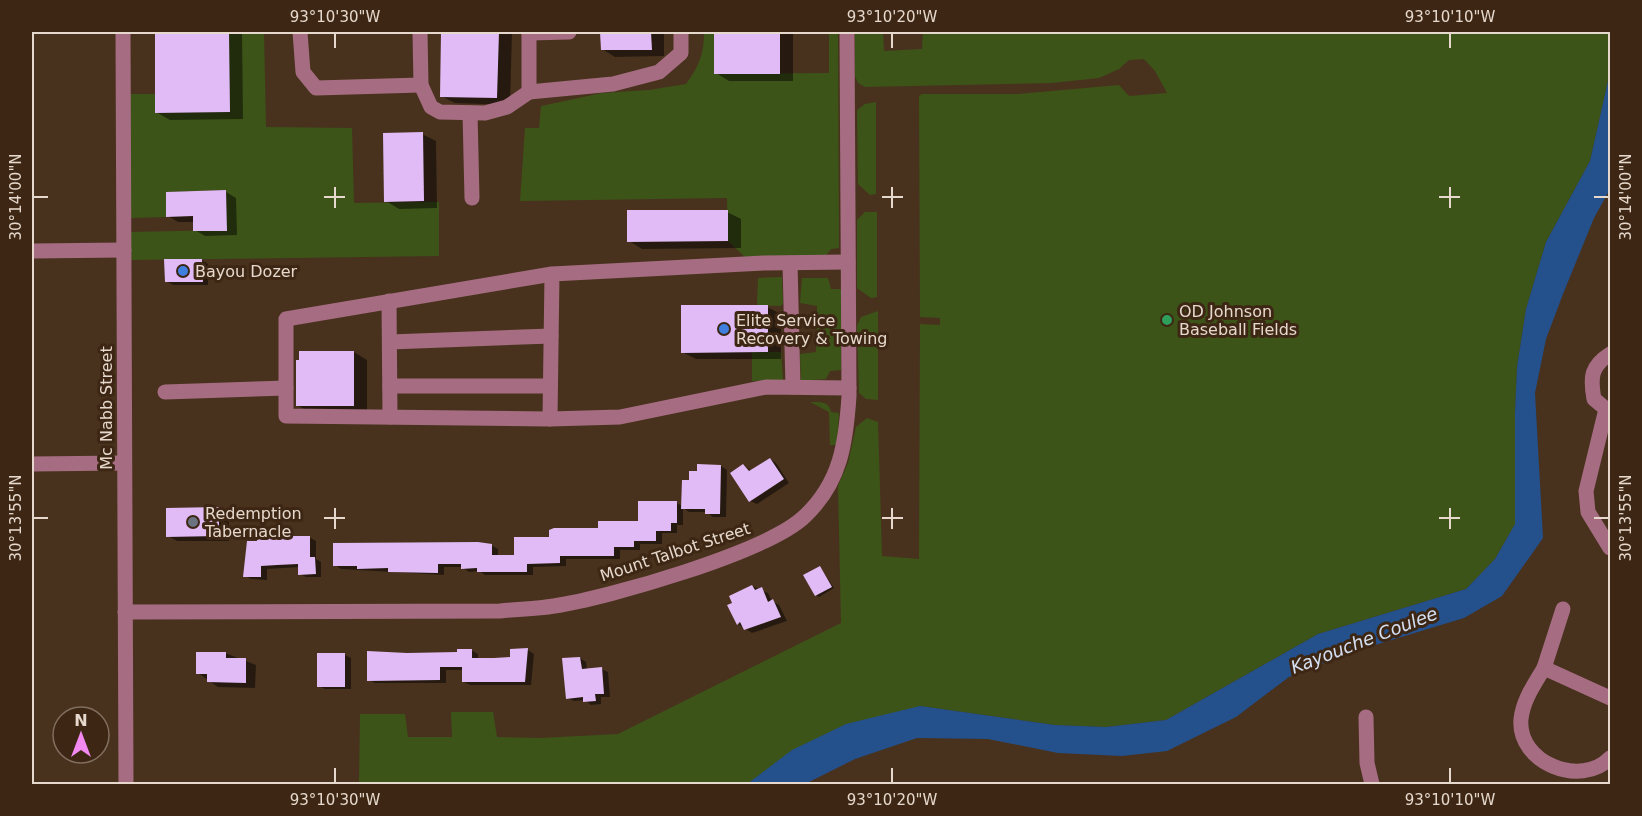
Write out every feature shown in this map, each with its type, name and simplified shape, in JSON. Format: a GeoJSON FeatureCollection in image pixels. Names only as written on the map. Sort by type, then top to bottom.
{"type":"FeatureCollection","features":[{"type":"Feature","properties":{"kind":"street","name":"Mc Nabb Street"},"geometry":{"type":"LineString","coordinates":[[123,32],[126,784]]}},
{"type":"Feature","properties":{"kind":"street"},"geometry":{"type":"LineString","coordinates":[[300,32],[303,72],[316,88],[420,85]]}},
{"type":"Feature","properties":{"kind":"street"},"geometry":{"type":"LineString","coordinates":[[420,32],[420,85],[431,107],[440,112],[470,113],[485,113],[507,107],[529,92],[613,84],[659,72],[681,53],[681,32]]}},
{"type":"Feature","properties":{"kind":"street"},"geometry":{"type":"LineString","coordinates":[[529,92],[529,32],[568,32]]}},
{"type":"Feature","properties":{"kind":"street","name":"Mount Talbot Street"},"geometry":{"type":"LineString","coordinates":[[125,612],[500,611],[554,606],[607,595],[716,560],[770,539],[805,516],[832,481],[846,442],[849,388],[847,32]]}},
{"type":"Feature","properties":{"kind":"street"},"geometry":{"type":"LineString","coordinates":[[470,113],[472,198]]}},
{"type":"Feature","properties":{"kind":"street"},"geometry":{"type":"LineString","coordinates":[[32,251],[124,250]]}},
{"type":"Feature","properties":{"kind":"street"},"geometry":{"type":"LineString","coordinates":[[848,262],[552,274],[286,319],[286,416],[550,419],[620,417],[765,387],[849,388]]}},
{"type":"Feature","properties":{"kind":"street"},"geometry":{"type":"LineString","coordinates":[[790,263],[793,387]]}},
{"type":"Feature","properties":{"kind":"street"},"geometry":{"type":"LineString","coordinates":[[550,419],[552,274]]}},
{"type":"Feature","properties":{"kind":"street"},"geometry":{"type":"LineString","coordinates":[[389,301],[390,417]]}},
{"type":"Feature","properties":{"kind":"street"},"geometry":{"type":"LineString","coordinates":[[390,342],[551,336]]}},
{"type":"Feature","properties":{"kind":"street"},"geometry":{"type":"LineString","coordinates":[[1611,354],[1597,363],[1591,378],[1594,399],[1609,410],[1586,491],[1588,512],[1611,548]]}},
{"type":"Feature","properties":{"kind":"street"},"geometry":{"type":"LineString","coordinates":[[390,386],[550,386]]}},
{"type":"Feature","properties":{"kind":"street"},"geometry":{"type":"LineString","coordinates":[[165,392],[286,388]]}},
{"type":"Feature","properties":{"kind":"street"},"geometry":{"type":"LineString","coordinates":[[32,464],[124,463]]}},
{"type":"Feature","properties":{"kind":"street"},"geometry":{"type":"LineString","coordinates":[[1563,609],[1544,668],[1527,697],[1521,721],[1526,742],[1537,760],[1564,770],[1585,770],[1611,758]]}},
{"type":"Feature","properties":{"kind":"street"},"geometry":{"type":"LineString","coordinates":[[1544,668],[1611,698]]}},
{"type":"Feature","properties":{"kind":"street"},"geometry":{"type":"LineString","coordinates":[[1366,717],[1367,763],[1372,784]]}},
{"type":"Feature","properties":{"kind":"green space"},"geometry":{"type":"Polygon","coordinates":[[[229,32],[264,32],[266,127],[352,128],[354,203],[439,202],[439,256],[131,260],[130,232],[227,230],[226,190],[166,192],[166,217],[131,218],[130,94],[155,94],[155,113],[229,112],[229,32]]]}},
{"type":"Feature","properties":{"kind":"green space"},"geometry":{"type":"Polygon","coordinates":[[[704,32],[714,32],[714,74],[829,73],[829,32],[838,32],[839,248],[831,249],[825,257],[745,257],[728,241],[727,198],[520,201],[525,128],[539,128],[541,106],[602,93],[649,90],[686,84],[700,60],[704,32]]]}},
{"type":"Feature","properties":{"kind":"green space"},"geometry":{"type":"Polygon","coordinates":[[[855,32],[883,32],[884,51],[922,49],[923,32],[1610,32],[1610,72],[1590,161],[1546,242],[1526,309],[1517,367],[1515,524],[1495,559],[1466,589],[1318,634],[1166,720],[1106,727],[1055,725],[920,706],[747,784],[359,784],[360,714],[405,714],[408,737],[452,737],[451,712],[493,712],[497,737],[540,738],[618,734],[841,623],[838,486],[848,463],[856,427],[867,418],[878,422],[882,556],[919,559],[920,324],[940,325],[940,318],[920,317],[919,96],[922,94],[1018,94],[1119,85],[1129,96],[1167,93],[1155,71],[1144,59],[1129,60],[1119,69],[1099,78],[1052,83],[865,87],[858,83],[855,76],[855,32]]]}},
{"type":"Feature","properties":{"kind":"green space"},"geometry":{"type":"Polygon","coordinates":[[[876,102],[876,194],[870,195],[858,184],[857,110],[865,104],[876,102]]]}},
{"type":"Feature","properties":{"kind":"green space"},"geometry":{"type":"Polygon","coordinates":[[[865,212],[877,212],[877,297],[871,298],[857,288],[857,220],[865,212]]]}},
{"type":"Feature","properties":{"kind":"green space"},"geometry":{"type":"Polygon","coordinates":[[[782,277],[783,303],[781,306],[757,305],[758,278],[782,277]]]}},
{"type":"Feature","properties":{"kind":"green space"},"geometry":{"type":"Polygon","coordinates":[[[802,278],[828,278],[831,289],[841,289],[841,370],[830,371],[826,379],[801,381],[800,354],[816,352],[817,306],[800,303],[802,278]]]}},
{"type":"Feature","properties":{"kind":"green space"},"geometry":{"type":"Polygon","coordinates":[[[878,311],[878,400],[866,399],[859,393],[857,326],[861,317],[878,311]]]}},
{"type":"Feature","properties":{"kind":"green space"},"geometry":{"type":"Polygon","coordinates":[[[752,352],[781,352],[783,380],[752,381],[752,352]]]}},
{"type":"Feature","properties":{"kind":"green space"},"geometry":{"type":"Polygon","coordinates":[[[810,402],[824,403],[831,412],[839,413],[837,445],[830,445],[829,412],[810,402]]]}},
{"type":"Feature","properties":{"kind":"water","name":"Kayouche Coulee"},"geometry":{"type":"Polygon","coordinates":[[[1610,72],[1610,189],[1594,218],[1546,339],[1535,393],[1543,538],[1502,596],[1464,618],[1352,652],[1289,677],[1236,717],[1167,751],[1122,756],[1058,753],[988,739],[917,738],[855,759],[805,784],[747,784],[792,750],[846,724],[920,706],[1055,725],[1106,727],[1166,720],[1318,634],[1466,589],[1495,559],[1515,524],[1517,367],[1526,309],[1546,242],[1590,161],[1610,72]]]}},
{"type":"Feature","properties":{"kind":"building"},"geometry":{"type":"Polygon","coordinates":[[[155,32],[229,32],[230,112],[155,113],[155,32]]]}},
{"type":"Feature","properties":{"kind":"building"},"geometry":{"type":"Polygon","coordinates":[[[441,32],[499,32],[497,98],[440,97],[441,32]]]}},
{"type":"Feature","properties":{"kind":"building"},"geometry":{"type":"Polygon","coordinates":[[[600,32],[651,32],[652,50],[601,50],[600,32]]]}},
{"type":"Feature","properties":{"kind":"building"},"geometry":{"type":"Polygon","coordinates":[[[714,32],[780,32],[780,74],[714,74],[714,32]]]}},
{"type":"Feature","properties":{"kind":"building"},"geometry":{"type":"Polygon","coordinates":[[[423,132],[424,201],[384,202],[383,133],[423,132]]]}},
{"type":"Feature","properties":{"kind":"building"},"geometry":{"type":"Polygon","coordinates":[[[226,190],[227,231],[193,231],[193,216],[166,217],[166,192],[226,190]]]}},
{"type":"Feature","properties":{"kind":"building"},"geometry":{"type":"Polygon","coordinates":[[[627,210],[728,210],[728,241],[627,242],[627,210]]]}},
{"type":"Feature","properties":{"kind":"building","name":"Bayou Dozer"},"geometry":{"type":"Polygon","coordinates":[[[164,259],[202,259],[203,282],[165,282],[164,259]]]}},
{"type":"Feature","properties":{"kind":"building","name":"Elite Service Recovery & Towing"},"geometry":{"type":"Polygon","coordinates":[[[681,305],[768,305],[768,352],[681,353],[681,305]]]}},
{"type":"Feature","properties":{"kind":"building"},"geometry":{"type":"Polygon","coordinates":[[[299,351],[354,351],[354,406],[296,406],[296,360],[299,360],[299,351]]]}},
{"type":"Feature","properties":{"kind":"building"},"geometry":{"type":"Polygon","coordinates":[[[770,458],[784,479],[749,502],[730,473],[743,464],[749,471],[770,458]]]}},
{"type":"Feature","properties":{"kind":"building"},"geometry":{"type":"Polygon","coordinates":[[[697,464],[721,465],[720,514],[705,514],[705,509],[681,509],[682,480],[689,480],[689,471],[697,471],[697,464]]]}},
{"type":"Feature","properties":{"kind":"building"},"geometry":{"type":"Polygon","coordinates":[[[638,501],[677,501],[677,523],[671,523],[671,531],[656,531],[656,541],[634,541],[634,547],[614,547],[614,556],[560,556],[560,563],[527,564],[527,572],[477,572],[477,568],[461,569],[461,564],[438,564],[438,573],[388,572],[388,568],[357,569],[357,566],[333,566],[333,543],[478,542],[492,544],[492,555],[514,555],[514,537],[549,537],[549,530],[554,528],[598,528],[598,521],[638,521],[638,501]]]}},
{"type":"Feature","properties":{"kind":"building","name":"Redemption Tabernacle"},"geometry":{"type":"Polygon","coordinates":[[[219,507],[219,536],[166,537],[166,508],[219,507]]]}},
{"type":"Feature","properties":{"kind":"building"},"geometry":{"type":"Polygon","coordinates":[[[257,536],[310,536],[310,557],[315,557],[316,574],[298,575],[298,564],[261,566],[261,577],[243,577],[247,541],[257,541],[257,536]]]}},
{"type":"Feature","properties":{"kind":"building"},"geometry":{"type":"Polygon","coordinates":[[[820,566],[832,587],[815,596],[803,575],[820,566]]]}},
{"type":"Feature","properties":{"kind":"building"},"geometry":{"type":"Polygon","coordinates":[[[752,585],[755,590],[762,587],[768,602],[773,599],[781,617],[744,630],[740,622],[737,625],[727,605],[732,603],[729,596],[752,585]]]}},
{"type":"Feature","properties":{"kind":"building"},"geometry":{"type":"Polygon","coordinates":[[[528,648],[525,682],[462,682],[462,667],[440,667],[440,680],[367,681],[367,651],[407,653],[457,652],[457,649],[472,649],[472,658],[494,658],[510,657],[510,649],[528,648]]]}},
{"type":"Feature","properties":{"kind":"building"},"geometry":{"type":"Polygon","coordinates":[[[196,652],[226,652],[226,658],[246,658],[246,683],[207,682],[207,674],[196,674],[196,652]]]}},
{"type":"Feature","properties":{"kind":"building"},"geometry":{"type":"Polygon","coordinates":[[[317,653],[345,653],[345,687],[317,687],[317,653]]]}},
{"type":"Feature","properties":{"kind":"building"},"geometry":{"type":"Polygon","coordinates":[[[580,657],[582,669],[602,667],[604,694],[595,694],[596,701],[583,702],[583,697],[566,699],[562,658],[580,657]]]}},
{"type":"Feature","properties":{"kind":"place","name":"Bayou Dozer"},"geometry":{"type":"Point","coordinates":[183,271]}},
{"type":"Feature","properties":{"kind":"place","name":"OD Johnson Baseball Fields"},"geometry":{"type":"Point","coordinates":[1167,320]}},
{"type":"Feature","properties":{"kind":"place","name":"Elite Service Recovery & Towing"},"geometry":{"type":"Point","coordinates":[724,329]}},
{"type":"Feature","properties":{"kind":"place","name":"Redemption Tabernacle"},"geometry":{"type":"Point","coordinates":[193,522]}}]}
